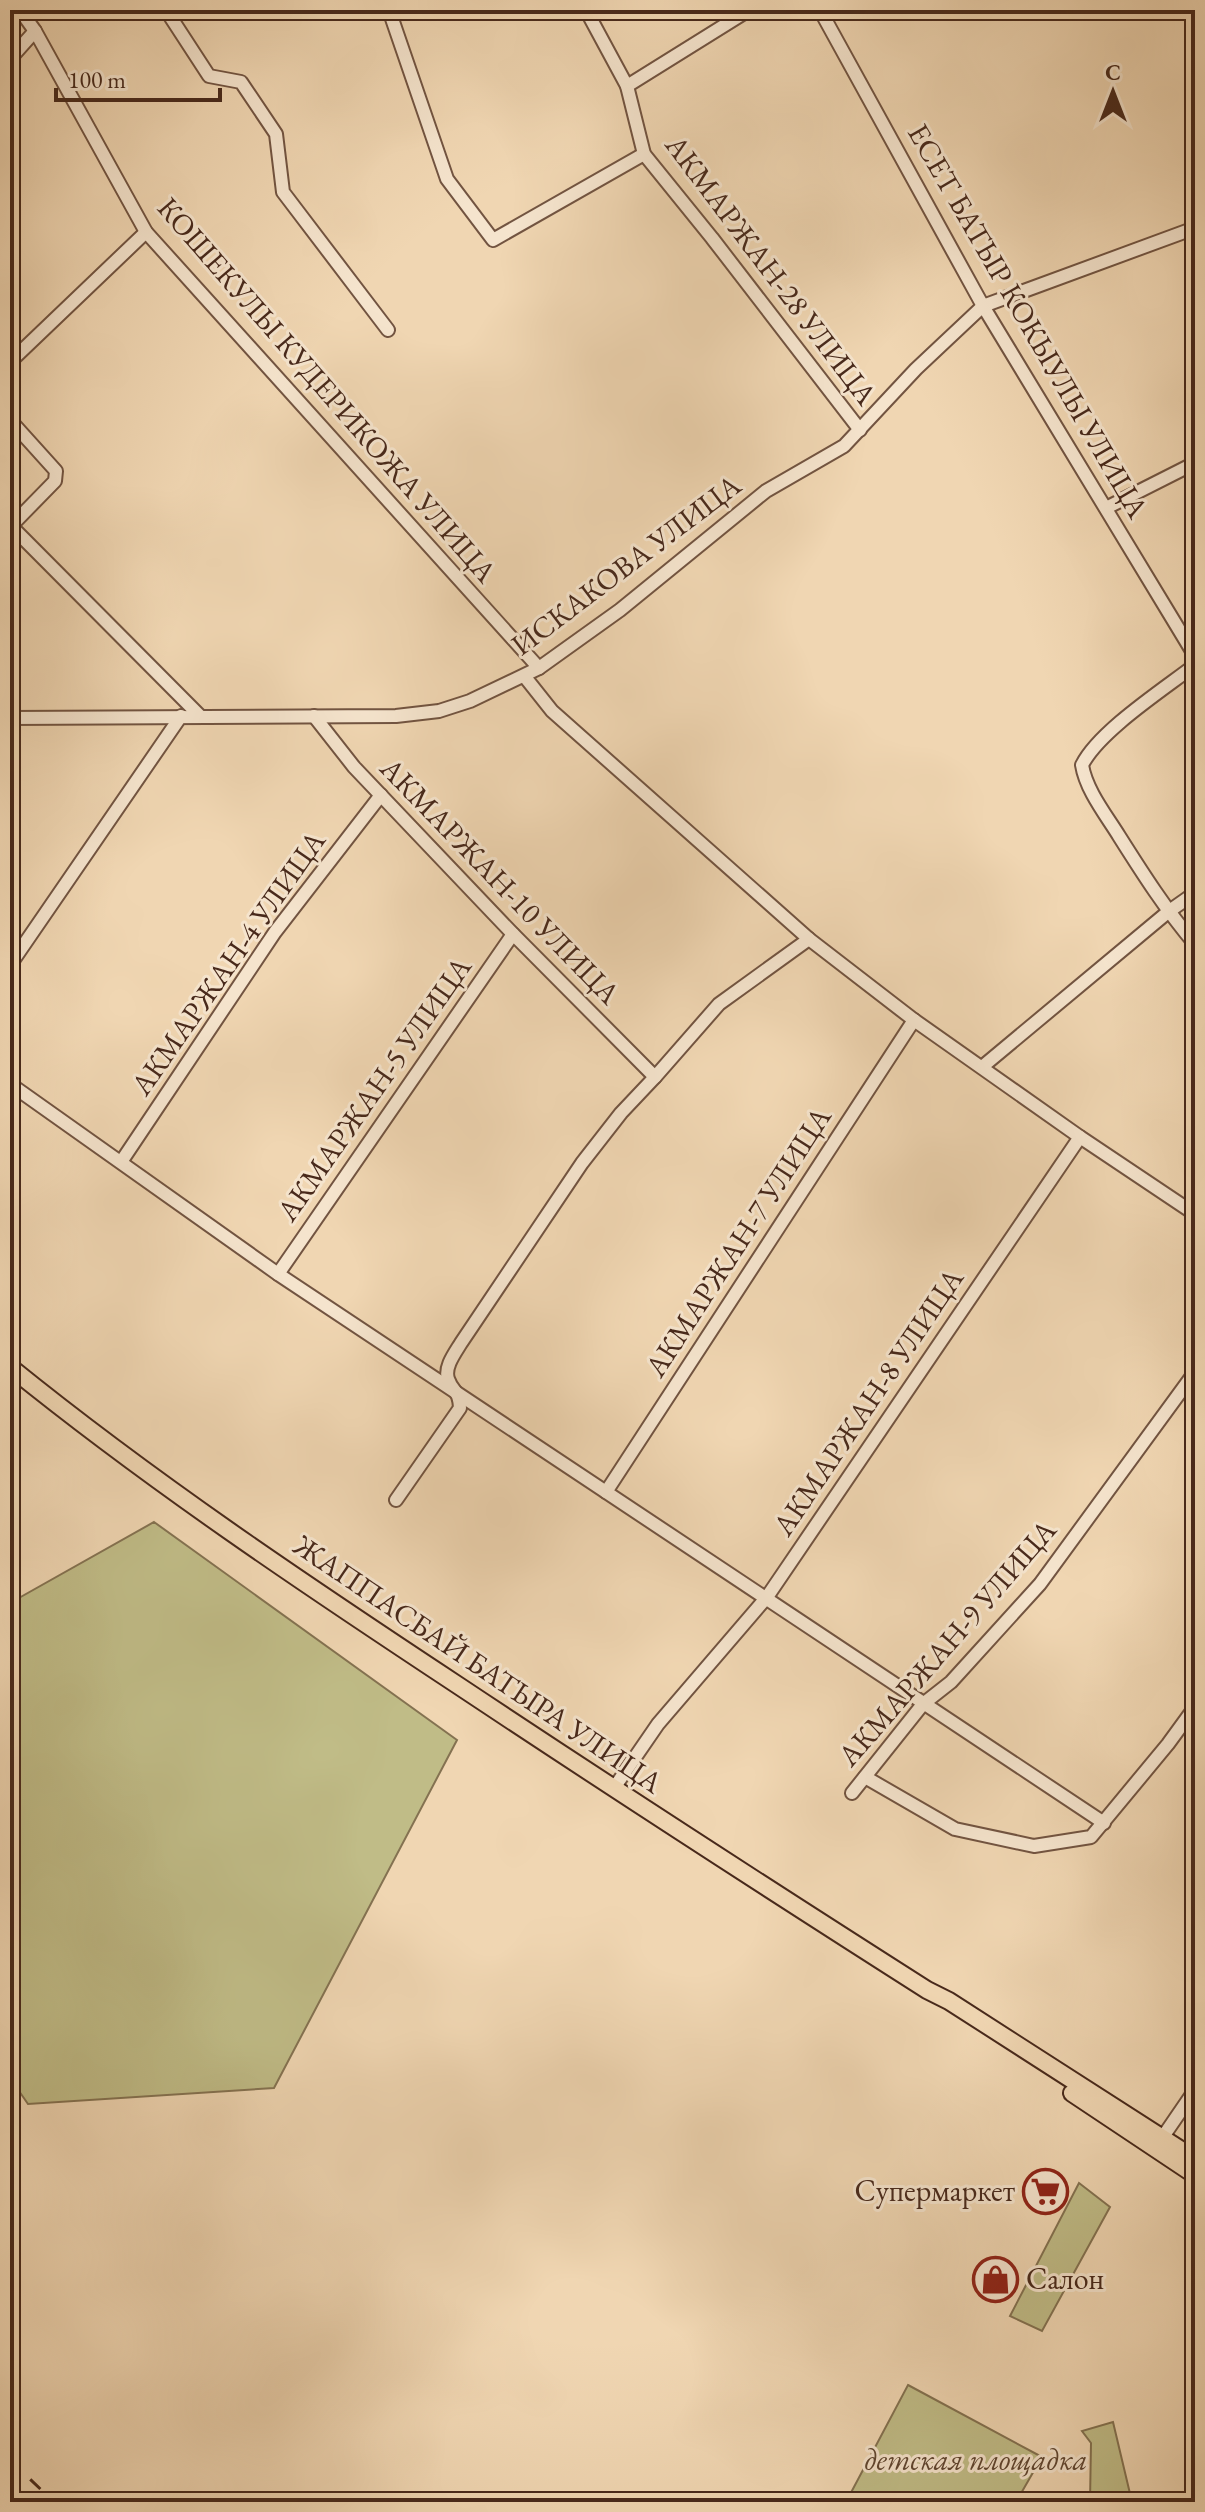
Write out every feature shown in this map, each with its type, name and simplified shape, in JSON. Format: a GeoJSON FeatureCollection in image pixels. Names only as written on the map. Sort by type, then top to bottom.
{"type":"FeatureCollection","features":[{"type":"Feature","properties":{"kind":"main road","name":"ЖАППАСБАЙ БАТЫРА УЛИЦА"},"geometry":{"type":"LineString","coordinates":[[10,1367],[76,1420],[331,1602],[614,1788],[927,1990],[949,2001],[1159,2146]]}},
{"type":"Feature","properties":{"kind":"main road"},"geometry":{"type":"LineString","coordinates":[[1159,2146],[1195,2159]]}},
{"type":"Feature","properties":{"kind":"main road"},"geometry":{"type":"LineString","coordinates":[[1159,2146],[1195,2175]]}},
{"type":"Feature","properties":{"kind":"main road"},"geometry":{"type":"LineString","coordinates":[[1159,2146],[1195,2187]]}},
{"type":"Feature","properties":{"kind":"street","name":"КОШЕКУЛЫ КУДЕРИКОЖА УЛИЦА"},"geometry":{"type":"LineString","coordinates":[[20,10],[35,31],[146,232],[539,668]]}},
{"type":"Feature","properties":{"kind":"street"},"geometry":{"type":"LineString","coordinates":[[166,10],[209,76],[241,82],[276,134],[283,192],[388,330]]}},
{"type":"Feature","properties":{"kind":"street"},"geometry":{"type":"LineString","coordinates":[[389,10],[447,179],[493,240],[644,154]]}},
{"type":"Feature","properties":{"kind":"street","name":"АКМАРЖАН-28 УЛИЦА"},"geometry":{"type":"LineString","coordinates":[[586,10],[627,86],[644,154],[860,430]]}},
{"type":"Feature","properties":{"kind":"street"},"geometry":{"type":"LineString","coordinates":[[627,86],[749,10]]}},
{"type":"Feature","properties":{"kind":"street","name":"ЕСЕТ БАТЫР КОКЫУЛЫ УЛИЦА"},"geometry":{"type":"LineString","coordinates":[[820,10],[983,306],[1195,656]]}},
{"type":"Feature","properties":{"kind":"street"},"geometry":{"type":"LineString","coordinates":[[10,59],[35,31]]}},
{"type":"Feature","properties":{"kind":"street","name":"ИСКАКОВА УЛИЦА"},"geometry":{"type":"LineString","coordinates":[[10,718],[396,716],[439,711],[470,701],[539,668],[620,610],[766,491],[844,446],[916,369],[983,306],[1195,228]]}},
{"type":"Feature","properties":{"kind":"street"},"geometry":{"type":"LineString","coordinates":[[10,362],[146,232]]}},
{"type":"Feature","properties":{"kind":"street"},"geometry":{"type":"LineString","coordinates":[[10,420],[56,471],[55,481],[10,526],[200,716]]}},
{"type":"Feature","properties":{"kind":"street"},"geometry":{"type":"LineString","coordinates":[[1106,508],[1195,463]]}},
{"type":"Feature","properties":{"kind":"street"},"geometry":{"type":"LineString","coordinates":[[1195,665],[1126,719],[1088,753],[1082,765],[1085,778],[1103,810],[1168,912],[1195,944]]}},
{"type":"Feature","properties":{"kind":"street"},"geometry":{"type":"LineString","coordinates":[[525,677],[552,711],[809,939],[914,1020],[1195,1214]]}},
{"type":"Feature","properties":{"kind":"street"},"geometry":{"type":"LineString","coordinates":[[10,965],[181,716]]}},
{"type":"Feature","properties":{"kind":"street","name":"АКМАРЖАН-10 УЛИЦА"},"geometry":{"type":"LineString","coordinates":[[314,716],[330,740],[381,795],[655,1077]]}},
{"type":"Feature","properties":{"kind":"street","name":"АКМАРЖАН-4 УЛИЦА"},"geometry":{"type":"LineString","coordinates":[[121,1162],[275,932],[381,795]]}},
{"type":"Feature","properties":{"kind":"street"},"geometry":{"type":"LineString","coordinates":[[982,1067],[1195,893]]}},
{"type":"Feature","properties":{"kind":"street","name":"АКМАРЖАН-5 УЛИЦА"},"geometry":{"type":"LineString","coordinates":[[278,1274],[513,934]]}},
{"type":"Feature","properties":{"kind":"street"},"geometry":{"type":"LineString","coordinates":[[396,1500],[460,1408],[460,1395],[448,1379],[448,1365],[582,1163],[621,1113],[719,1004],[809,939]]}},
{"type":"Feature","properties":{"kind":"street","name":"АКМАРЖАН-7 УЛИЦА"},"geometry":{"type":"LineString","coordinates":[[606,1492],[914,1020]]}},
{"type":"Feature","properties":{"kind":"street"},"geometry":{"type":"LineString","coordinates":[[10,1084],[278,1274],[1104,1823]]}},
{"type":"Feature","properties":{"kind":"street","name":"АКМАРЖАН-8 УЛИЦА"},"geometry":{"type":"LineString","coordinates":[[614,1788],[658,1724],[767,1597],[1080,1137]]}},
{"type":"Feature","properties":{"kind":"street","name":"АКМАРЖАН-9 УЛИЦА"},"geometry":{"type":"LineString","coordinates":[[852,1793],[923,1704],[951,1682],[1040,1584],[1195,1372]]}},
{"type":"Feature","properties":{"kind":"street"},"geometry":{"type":"LineString","coordinates":[[865,1777],[955,1829],[1034,1846],[1091,1837],[1195,1707]]}},
{"type":"Feature","properties":{"kind":"street"},"geometry":{"type":"LineString","coordinates":[[1159,2146],[1195,2090]]}},
{"type":"Feature","properties":{"kind":"green space"},"geometry":{"type":"Polygon","coordinates":[[[154,1522],[457,1740],[274,2088],[28,2104],[10,2078],[10,1603],[154,1522]]]}},
{"type":"Feature","properties":{"kind":"green space"},"geometry":{"type":"Polygon","coordinates":[[[1079,2183],[1110,2207],[1042,2331],[1010,2316],[1079,2183]]]}},
{"type":"Feature","properties":{"kind":"green space","name":"детская площадка"},"geometry":{"type":"Polygon","coordinates":[[[908,2385],[1042,2457],[1016,2502],[846,2502],[908,2385]]]}},
{"type":"Feature","properties":{"kind":"green space"},"geometry":{"type":"Polygon","coordinates":[[[1113,2422],[1132,2502],[1090,2502],[1091,2443],[1082,2431],[1113,2422]]]}},
{"type":"Feature","properties":{"kind":"railway"},"geometry":{"type":"LineString","coordinates":[[10,2460],[54,2502]]}},
{"type":"Feature","properties":{"kind":"place","name":"Супермаркет"},"geometry":{"type":"Point","coordinates":[1046,2191]}},
{"type":"Feature","properties":{"kind":"place","name":"Салон"},"geometry":{"type":"Point","coordinates":[995,2279]}}]}
